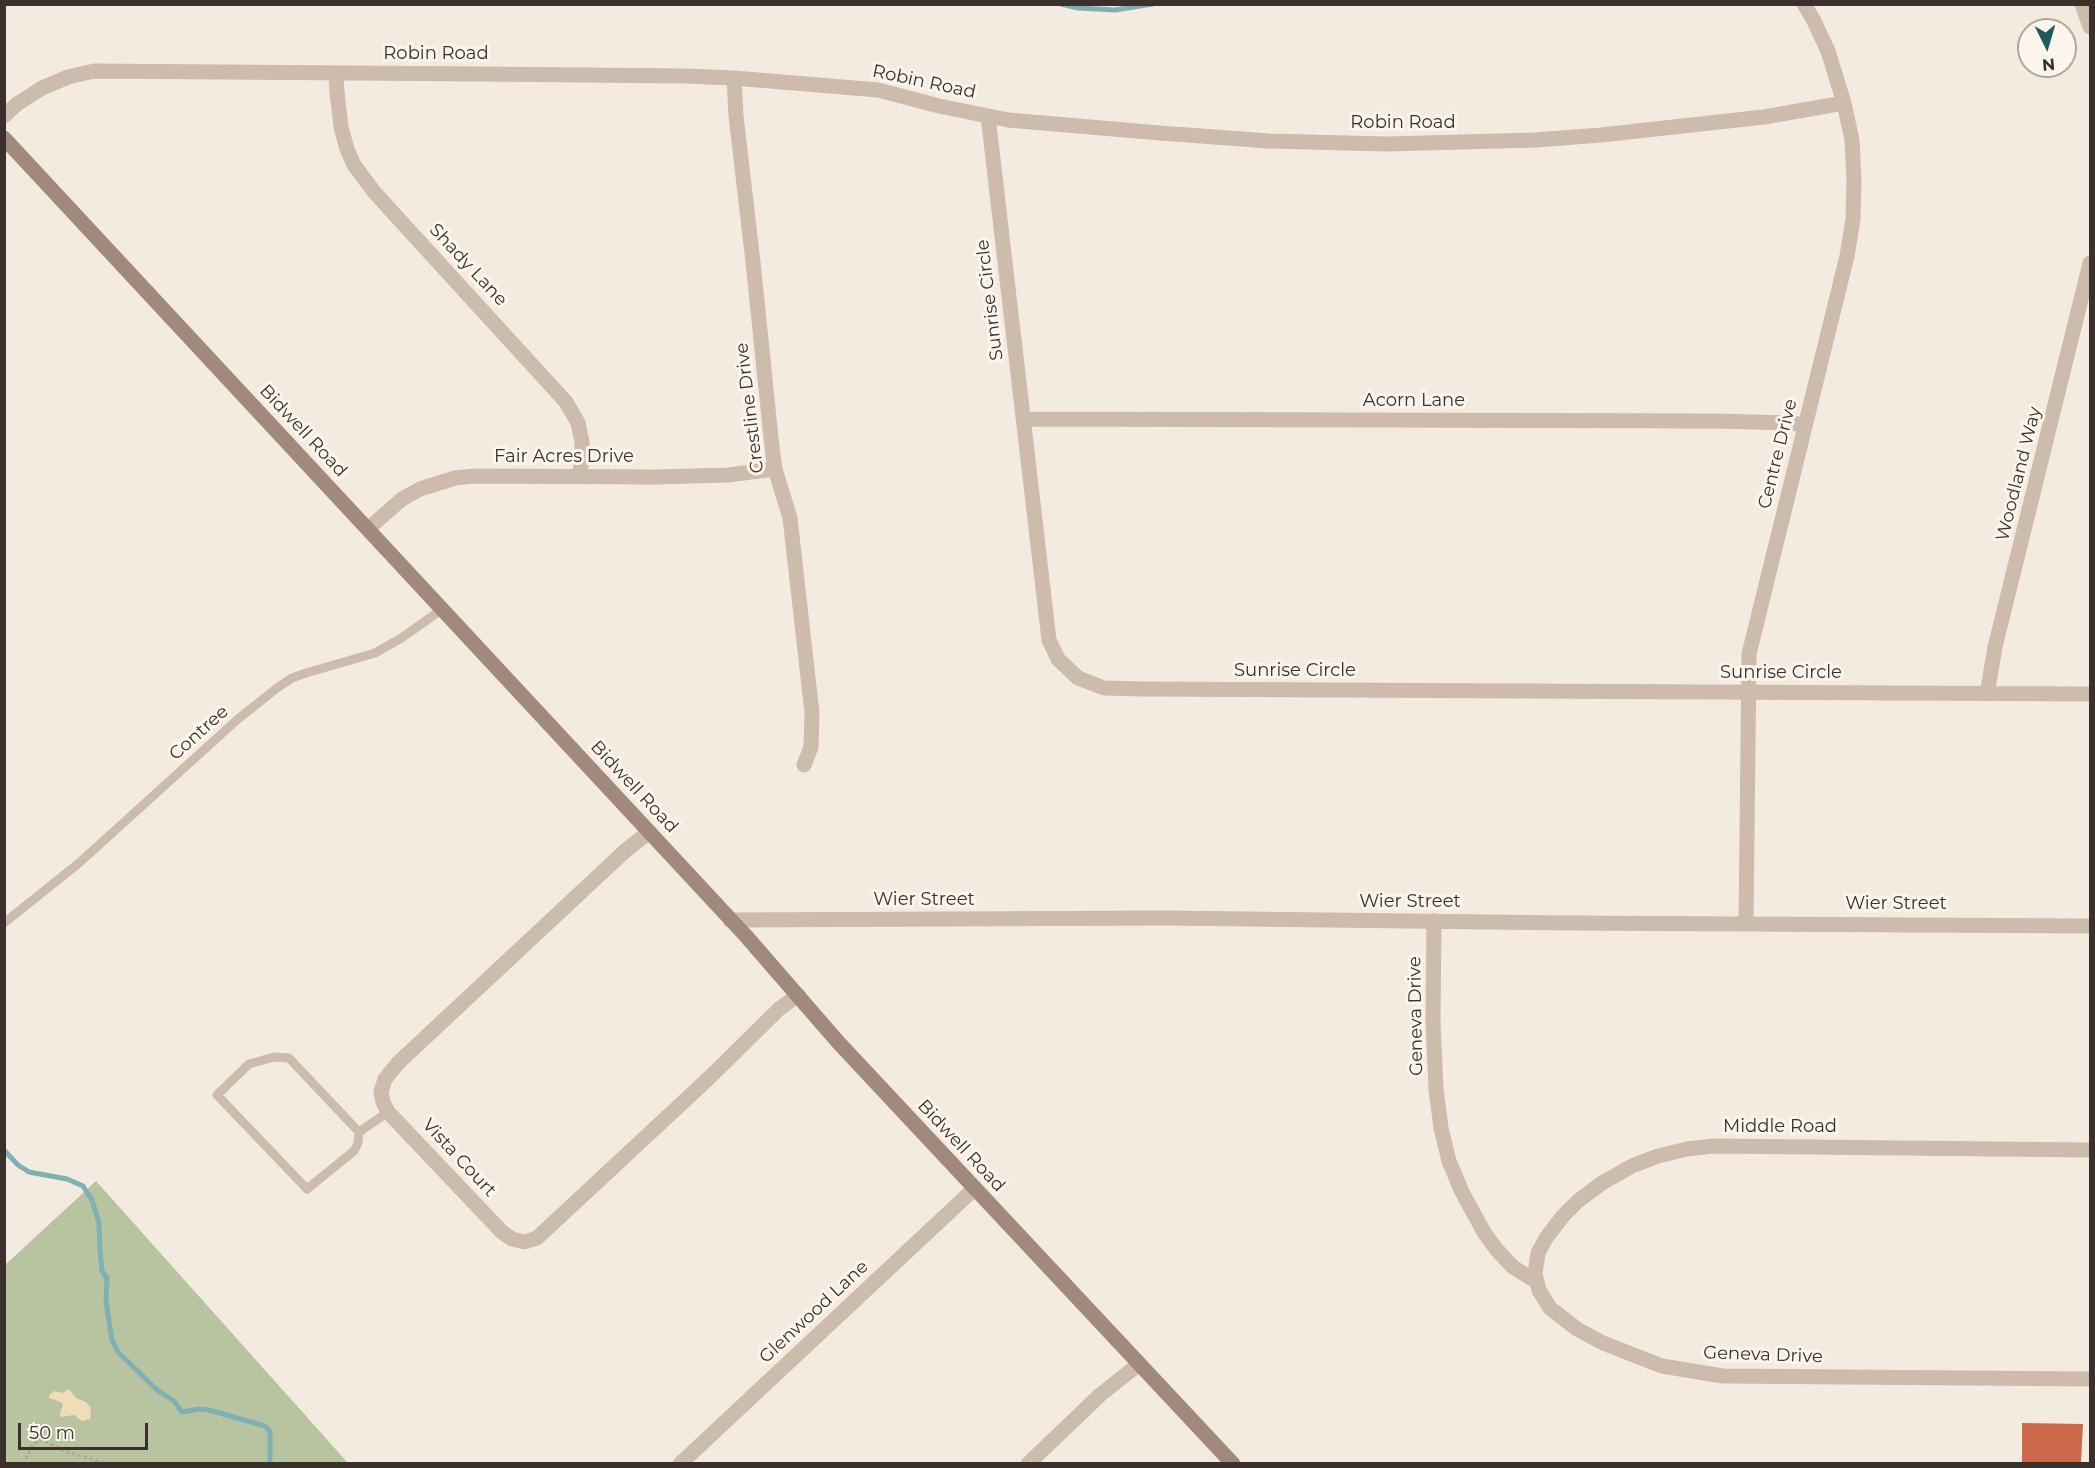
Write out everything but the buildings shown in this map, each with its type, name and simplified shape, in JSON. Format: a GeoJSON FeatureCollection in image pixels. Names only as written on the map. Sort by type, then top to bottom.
{"type":"FeatureCollection","features":[{"type":"Feature","properties":{"kind":"street","name":"Centre Drive"},"geometry":{"type":"LineString","coordinates":[[1746,923],[1749,654],[1847,256],[1853,219],[1852,140],[1844,103],[1828,51],[1804,4]]}},
{"type":"Feature","properties":{"kind":"street"},"geometry":{"type":"LineString","coordinates":[[2082,4],[2091,27]]}},
{"type":"Feature","properties":{"kind":"street","name":"Robin Road"},"geometry":{"type":"LineString","coordinates":[[4,116],[42,88],[68,77],[94,71],[734,78],[878,90],[939,106],[1008,120],[1269,141],[1386,144],[1536,140],[1601,135],[1764,117],[1844,103]]}},
{"type":"Feature","properties":{"kind":"street","name":"Shady Lane"},"geometry":{"type":"LineString","coordinates":[[336,74],[341,127],[354,165],[375,193],[566,402],[578,423],[582,442],[579,476]]}},
{"type":"Feature","properties":{"kind":"street","name":"Crestline Drive"},"geometry":{"type":"LineString","coordinates":[[734,78],[736,116],[775,469],[790,518],[812,713],[810,747],[804,765]]}},
{"type":"Feature","properties":{"kind":"street","name":"Sunrise Circle"},"geometry":{"type":"LineString","coordinates":[[988,116],[1049,640],[1058,659],[1078,678],[1104,688],[1143,689],[2091,694]]}},
{"type":"Feature","properties":{"kind":"street","name":"Bidwell Road"},"geometry":{"type":"LineString","coordinates":[[4,138],[649,832],[974,1189],[1233,1464]]}},
{"type":"Feature","properties":{"kind":"street","name":"Woodland Way"},"geometry":{"type":"LineString","coordinates":[[1987,694],[1995,647],[2091,263]]}},
{"type":"Feature","properties":{"kind":"street","name":"Acorn Lane"},"geometry":{"type":"LineString","coordinates":[[1023,419],[1715,421],[1805,425]]}},
{"type":"Feature","properties":{"kind":"street","name":"Fair Acres Drive"},"geometry":{"type":"LineString","coordinates":[[368,529],[402,499],[420,489],[455,478],[728,475],[775,469]]}},
{"type":"Feature","properties":{"kind":"street"},"geometry":{"type":"LineString","coordinates":[[388,1112],[381,1092],[385,1079],[398,1063],[625,851],[649,832]]}},
{"type":"Feature","properties":{"kind":"street","name":"Wier Street"},"geometry":{"type":"LineString","coordinates":[[730,920],[1165,918],[2091,926]]}},
{"type":"Feature","properties":{"kind":"street","name":"Geneva Drive"},"geometry":{"type":"LineString","coordinates":[[1434,921],[1433,1022],[1436,1089],[1441,1128],[1449,1161],[1462,1192],[1485,1234],[1513,1267],[1537,1282],[1550,1308],[1577,1329],[1634,1357],[1680,1370],[1723,1376],[2091,1379]]}},
{"type":"Feature","properties":{"kind":"street","name":"Vista Court"},"geometry":{"type":"LineString","coordinates":[[388,1112],[502,1232],[512,1239],[525,1242],[537,1238],[709,1078],[779,1009],[798,995]]}},
{"type":"Feature","properties":{"kind":"street","name":"Middle Road"},"geometry":{"type":"LineString","coordinates":[[1537,1282],[1535,1274],[1538,1253],[1558,1223],[1578,1202],[1602,1183],[1632,1166],[1687,1149],[1725,1146],[2091,1150]]}},
{"type":"Feature","properties":{"kind":"street","name":"Glenwood Lane"},"geometry":{"type":"LineString","coordinates":[[680,1464],[974,1189]]}},
{"type":"Feature","properties":{"kind":"street"},"geometry":{"type":"LineString","coordinates":[[1028,1464],[1100,1395],[1139,1364]]}},
{"type":"Feature","properties":{"kind":"lane","name":"Contree"},"geometry":{"type":"LineString","coordinates":[[4,923],[79,863],[238,719],[277,688],[306,672],[375,652],[403,637],[441,610]]}},
{"type":"Feature","properties":{"kind":"lane"},"geometry":{"type":"LineString","coordinates":[[274,1057],[289,1058],[359,1132],[358,1143],[354,1151],[308,1189],[218,1095],[249,1064],[274,1057]]}},
{"type":"Feature","properties":{"kind":"lane"},"geometry":{"type":"LineString","coordinates":[[359,1132],[388,1112]]}},
{"type":"Feature","properties":{"kind":"path"},"geometry":{"type":"LineString","coordinates":[[23,1464],[33,1445],[41,1439],[64,1451],[108,1464]]}},
{"type":"Feature","properties":{"kind":"green space"},"geometry":{"type":"Polygon","coordinates":[[[96,1181],[348,1463],[5,1464],[5,1265],[96,1181]]]}},
{"type":"Feature","properties":{"kind":"sand"},"geometry":{"type":"Polygon","coordinates":[[[69,1389],[76,1398],[86,1402],[91,1408],[90,1419],[82,1421],[74,1415],[61,1417],[63,1405],[49,1398],[49,1395],[54,1391],[62,1393],[69,1389]]]}},
{"type":"Feature","properties":{"kind":"waterway"},"geometry":{"type":"LineString","coordinates":[[1061,4],[1078,8],[1115,10],[1153,4]]}},
{"type":"Feature","properties":{"kind":"waterway"},"geometry":{"type":"LineString","coordinates":[[4,1150],[18,1165],[29,1172],[67,1179],[83,1186],[92,1200],[99,1223],[102,1271],[107,1278],[106,1301],[112,1340],[118,1352],[157,1390],[174,1401],[182,1412],[209,1410],[265,1426],[270,1431],[270,1464]]}}]}
